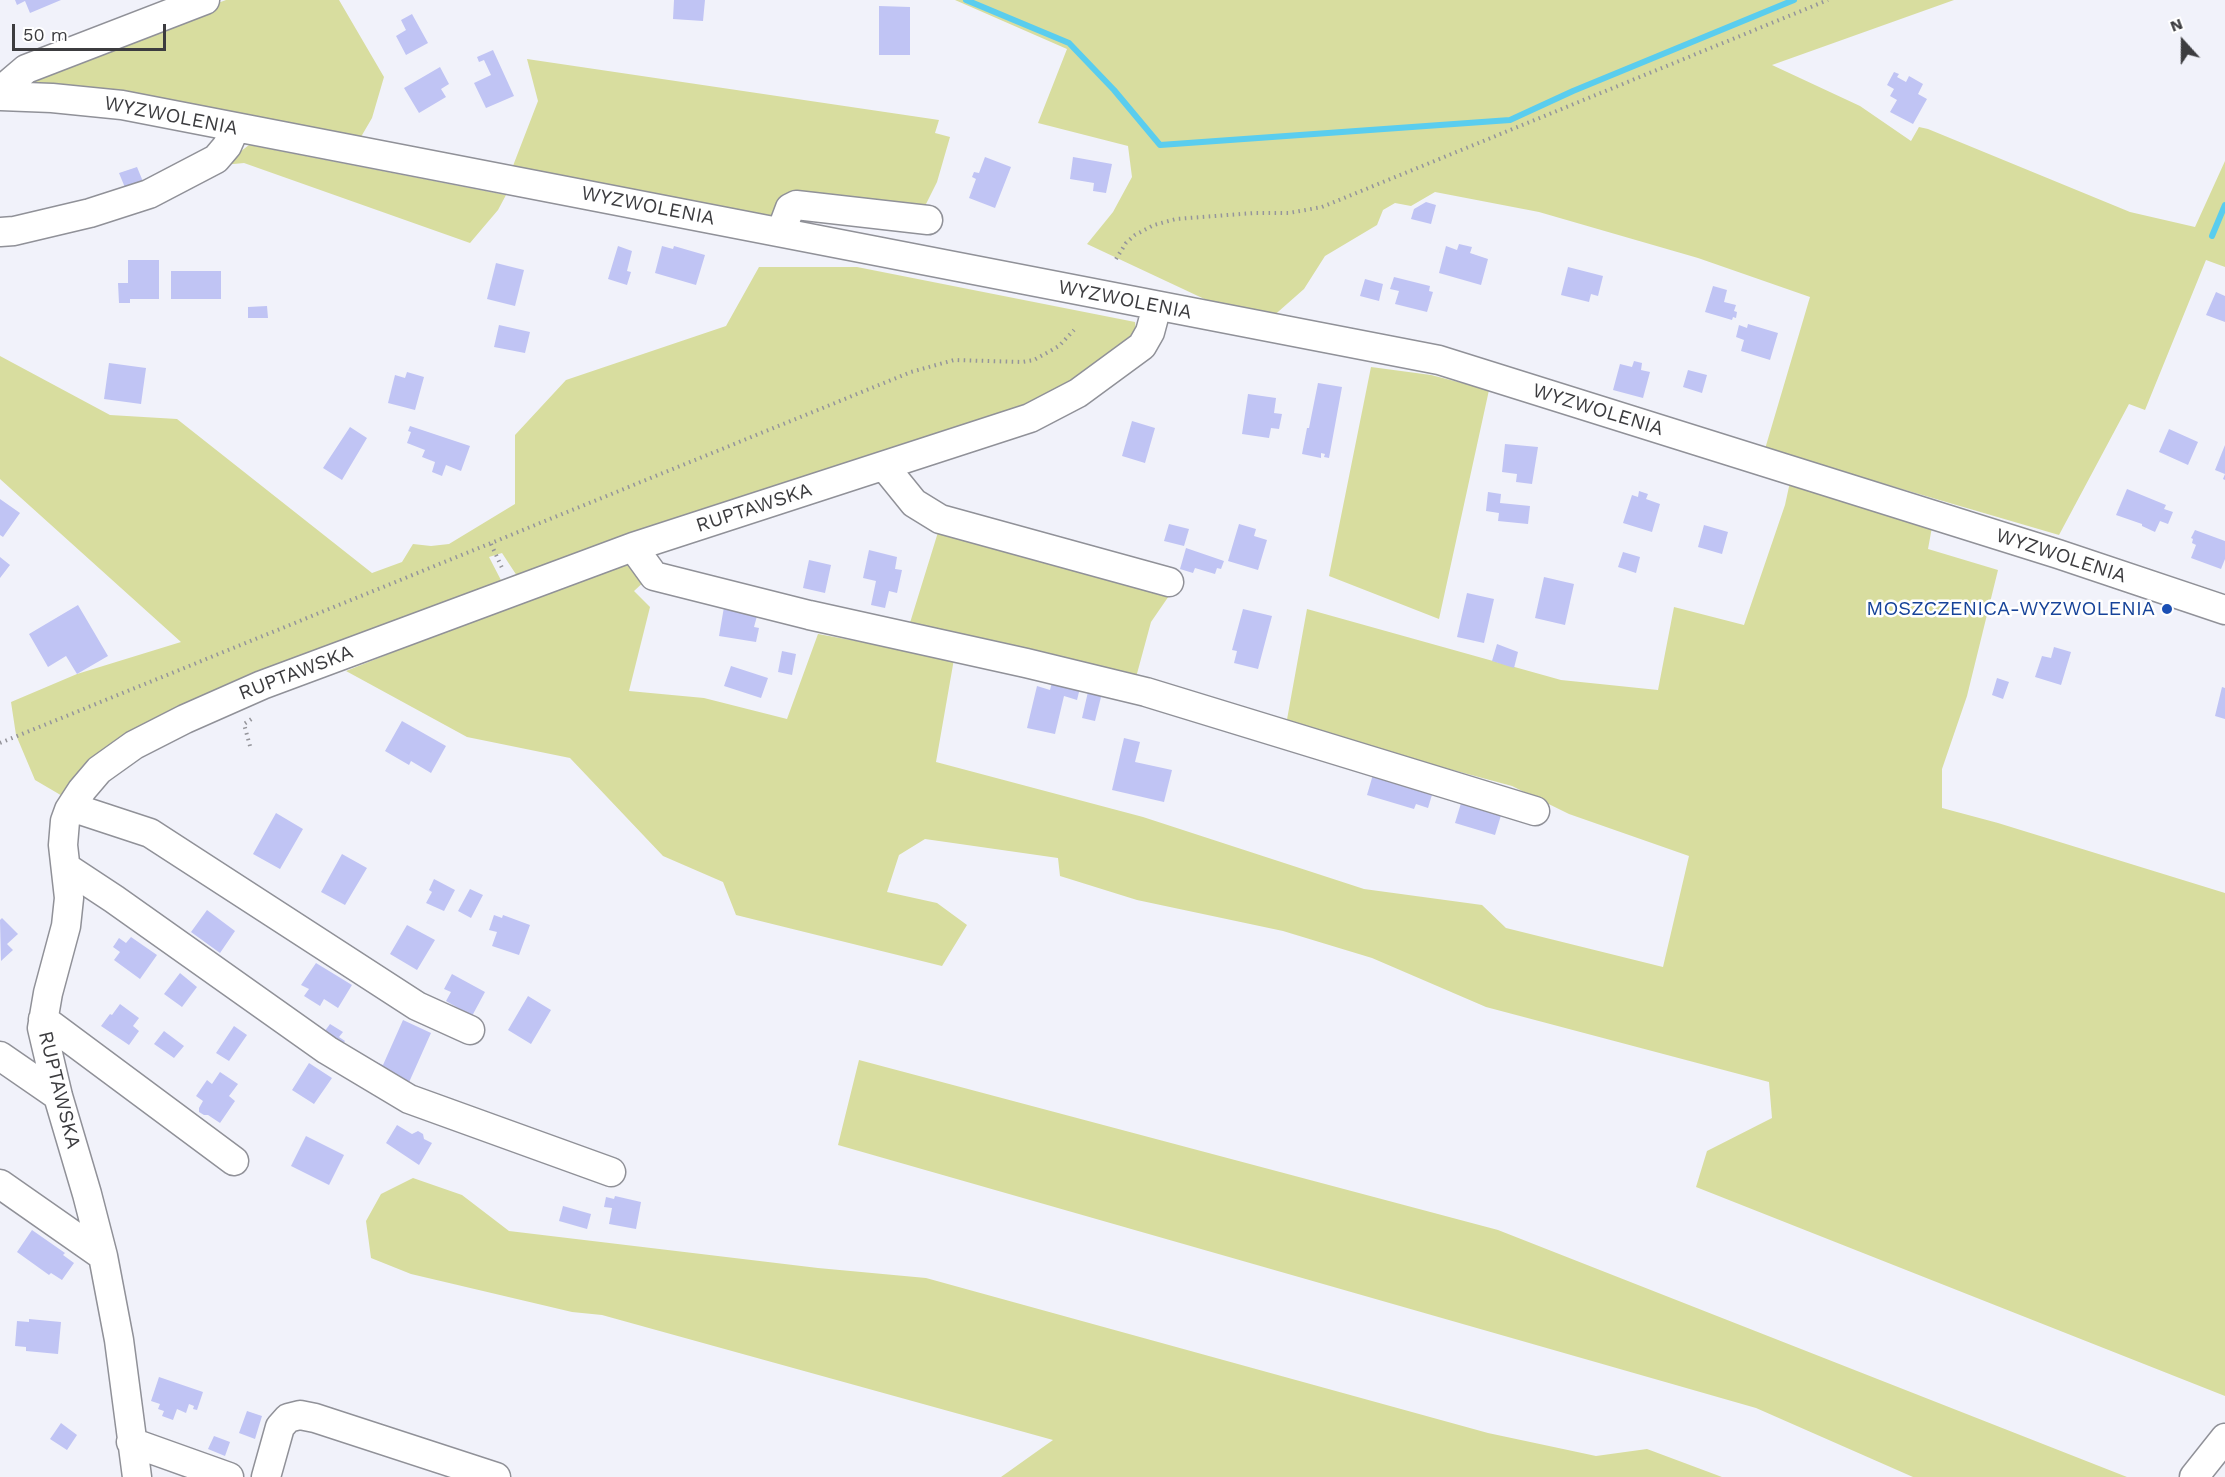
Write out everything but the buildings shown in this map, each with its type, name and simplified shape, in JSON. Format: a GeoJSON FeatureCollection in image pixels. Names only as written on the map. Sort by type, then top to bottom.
{"type":"FeatureCollection","features":[{"type":"Feature","properties":{"kind":"street"},"geometry":{"type":"LineString","coordinates":[[0,91],[26,69],[205,0]]}},
{"type":"Feature","properties":{"kind":"street","name":"WYZWOLENIA"},"geometry":{"type":"LineString","coordinates":[[0,96],[111,104],[1439,360],[2058,554],[2225,610]]}},
{"type":"Feature","properties":{"kind":"street"},"geometry":{"type":"LineString","coordinates":[[0,232],[14,231],[90,213],[149,194],[216,159],[227,146],[235,128]]}},
{"type":"Feature","properties":{"kind":"street"},"geometry":{"type":"LineString","coordinates":[[782,232],[790,208],[796,205],[928,220]]}},
{"type":"Feature","properties":{"kind":"street","name":"RUPTAWSKA"},"geometry":{"type":"LineString","coordinates":[[137,1477],[119,1340],[103,1256],[43,1039],[43,1019],[66,926],[69,898],[63,845],[65,821],[82,790],[99,770],[118,755],[161,731],[225,701],[323,661],[633,547],[1030,418],[1072,396],[1142,346],[1150,332],[1157,306]]}},
{"type":"Feature","properties":{"kind":"street"},"geometry":{"type":"LineString","coordinates":[[884,466],[914,503],[940,519],[1169,582]]}},
{"type":"Feature","properties":{"kind":"street"},"geometry":{"type":"LineString","coordinates":[[633,547],[654,576],[809,615],[1146,692],[1535,811]]}},
{"type":"Feature","properties":{"kind":"street"},"geometry":{"type":"LineString","coordinates":[[71,807],[150,833],[417,1006],[470,1030]]}},
{"type":"Feature","properties":{"kind":"street"},"geometry":{"type":"LineString","coordinates":[[67,868],[327,1050],[409,1099],[611,1172]]}},
{"type":"Feature","properties":{"kind":"street"},"geometry":{"type":"LineString","coordinates":[[43,1019],[234,1161]]}},
{"type":"Feature","properties":{"kind":"street"},"geometry":{"type":"LineString","coordinates":[[0,1056],[58,1096]]}},
{"type":"Feature","properties":{"kind":"street"},"geometry":{"type":"LineString","coordinates":[[0,1184],[103,1256]]}},
{"type":"Feature","properties":{"kind":"street"},"geometry":{"type":"LineString","coordinates":[[266,1477],[280,1427],[288,1418],[300,1415],[495,1477]]}},
{"type":"Feature","properties":{"kind":"street"},"geometry":{"type":"LineString","coordinates":[[2193,1477],[2225,1438]]}},
{"type":"Feature","properties":{"kind":"street"},"geometry":{"type":"LineString","coordinates":[[131,1442],[229,1477]]}},
{"type":"Feature","properties":{"kind":"path"},"geometry":{"type":"LineString","coordinates":[[1116,259],[1126,243],[1135,235],[1154,225],[1176,219],[1254,213],[1289,213],[1322,207],[1828,0]]}},
{"type":"Feature","properties":{"kind":"path"},"geometry":{"type":"LineString","coordinates":[[0,743],[911,372],[954,360],[1022,362],[1034,360],[1059,346],[1074,330]]}},
{"type":"Feature","properties":{"kind":"green space"},"geometry":{"type":"Polygon","coordinates":[[[226,0],[339,0],[384,77],[372,118],[358,142],[28,83],[27,73],[226,0]]]}},
{"type":"Feature","properties":{"kind":"green space"},"geometry":{"type":"Polygon","coordinates":[[[955,0],[1954,0],[1772,65],[1860,106],[1911,141],[1919,127],[1928,129],[2130,212],[2195,227],[2225,161],[2225,267],[2206,260],[2145,410],[2129,404],[2059,535],[1765,449],[1810,297],[1698,258],[1539,212],[1435,192],[1411,206],[1395,203],[1383,210],[1377,225],[1325,256],[1304,289],[1262,326],[1087,244],[1113,212],[1132,177],[1128,146],[1038,123],[1067,49],[955,0]]]}},
{"type":"Feature","properties":{"kind":"green space"},"geometry":{"type":"Polygon","coordinates":[[[527,59],[939,120],[935,133],[950,137],[937,182],[922,212],[790,192],[783,199],[775,220],[511,171],[538,101],[527,59]]]}},
{"type":"Feature","properties":{"kind":"green space"},"geometry":{"type":"Polygon","coordinates":[[[249,145],[506,195],[498,210],[470,243],[244,163],[223,165],[249,145]]]}},
{"type":"Feature","properties":{"kind":"green space"},"geometry":{"type":"Polygon","coordinates":[[[759,267],[857,267],[1135,322],[1136,331],[1132,341],[1059,395],[521,582],[502,553],[489,557],[504,586],[379,632],[64,797],[35,780],[16,735],[11,702],[77,674],[181,642],[0,479],[0,356],[110,415],[177,419],[372,573],[402,562],[413,544],[431,546],[449,544],[515,504],[515,435],[566,380],[726,326],[759,267]]]}},
{"type":"Feature","properties":{"kind":"green space"},"geometry":{"type":"Polygon","coordinates":[[[1371,367],[1431,375],[1489,390],[1439,619],[1329,576],[1371,367]]]}},
{"type":"Feature","properties":{"kind":"green space"},"geometry":{"type":"Polygon","coordinates":[[[1790,482],[1932,527],[1928,549],[1998,570],[1967,696],[1942,769],[1942,808],[2225,893],[2225,1396],[1696,1187],[1707,1151],[1772,1118],[1769,1082],[1486,1007],[1372,958],[1283,931],[1137,900],[1060,876],[1058,858],[925,839],[899,855],[887,892],[937,903],[967,925],[942,966],[736,915],[723,882],[663,856],[570,758],[467,737],[346,671],[629,558],[647,579],[634,591],[650,607],[629,691],[704,698],[787,719],[818,634],[954,659],[936,762],[1143,817],[1364,889],[1482,905],[1506,928],[1663,967],[1689,856],[1569,814],[1512,786],[1286,725],[1307,609],[1561,680],[1658,690],[1674,607],[1744,625],[1785,505],[1790,482]]]}},
{"type":"Feature","properties":{"kind":"green space"},"geometry":{"type":"Polygon","coordinates":[[[939,529],[1173,590],[1151,622],[1135,681],[909,626],[939,529]]]}},
{"type":"Feature","properties":{"kind":"green space"},"geometry":{"type":"Polygon","coordinates":[[[859,1060],[1498,1230],[2127,1477],[1913,1477],[1756,1408],[838,1145],[859,1060]]]}},
{"type":"Feature","properties":{"kind":"green space"},"geometry":{"type":"Polygon","coordinates":[[[413,1178],[462,1195],[509,1231],[818,1268],[926,1278],[1488,1433],[1596,1456],[1647,1449],[1722,1477],[1001,1477],[1053,1440],[602,1315],[572,1312],[411,1274],[371,1258],[366,1221],[381,1194],[413,1178]]]}},
{"type":"Feature","properties":{"kind":"waterway"},"geometry":{"type":"LineString","coordinates":[[966,0],[1069,43],[1114,90],[1160,145],[1510,120],[1573,91],[1794,0]]}},
{"type":"Feature","properties":{"kind":"waterway"},"geometry":{"type":"LineString","coordinates":[[2212,236],[2225,205]]}},
{"type":"Feature","properties":{"kind":"place","name":"MOSZCZENICA-WYZWOLENIA"},"geometry":{"type":"Point","coordinates":[2167,609]}}]}
